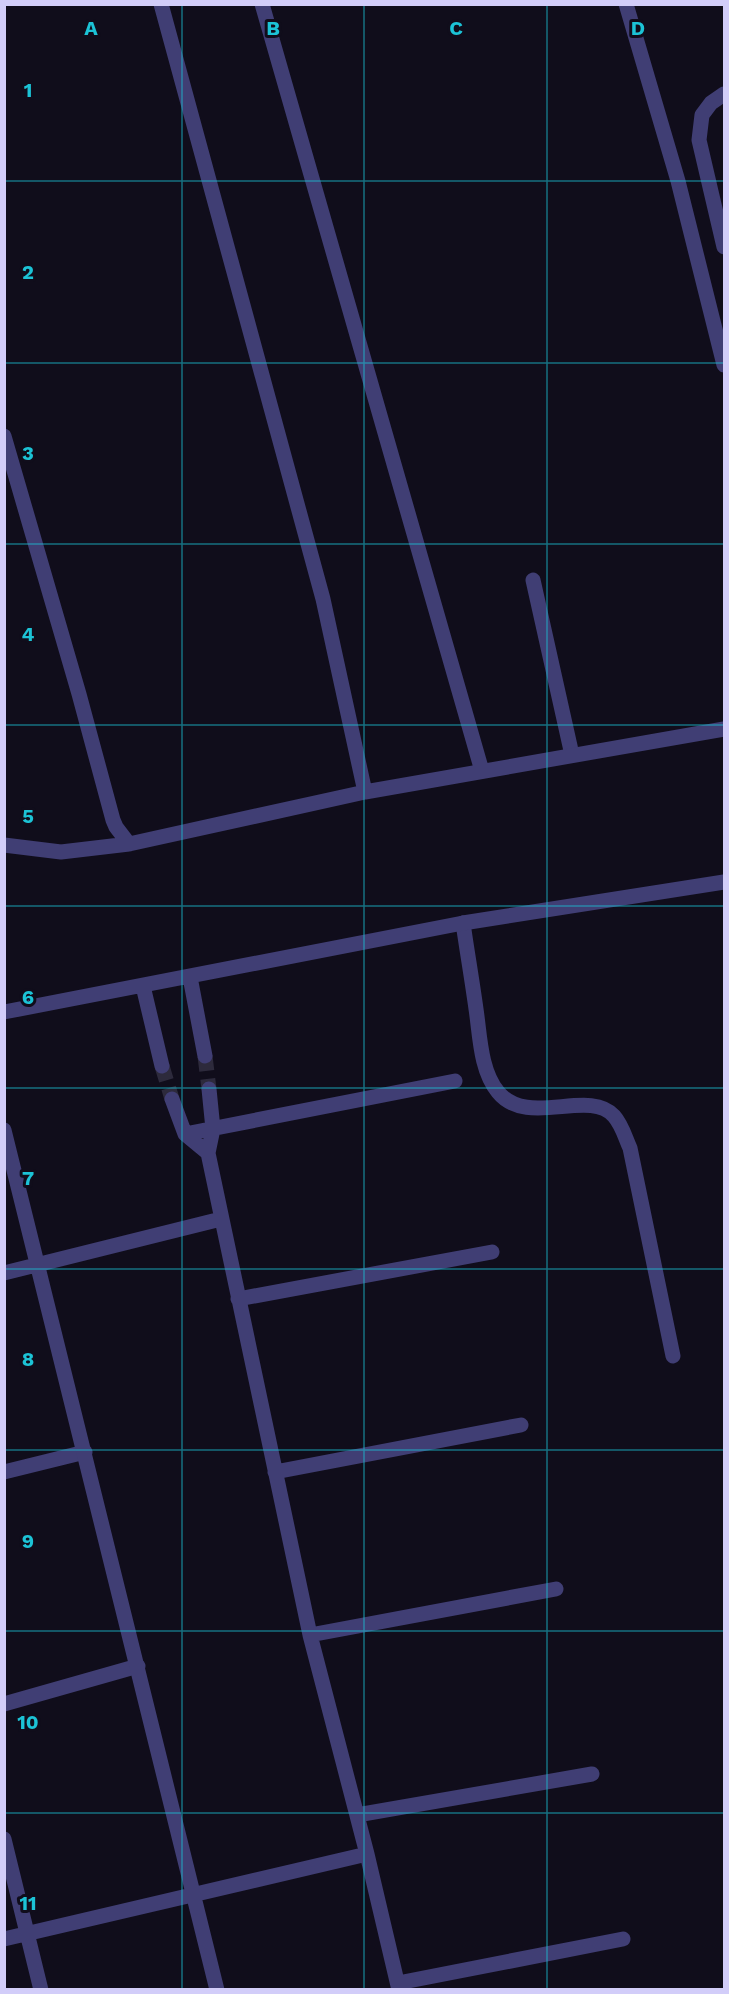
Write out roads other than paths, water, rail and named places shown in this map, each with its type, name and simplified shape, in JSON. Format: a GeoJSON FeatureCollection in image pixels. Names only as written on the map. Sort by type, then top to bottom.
{"type":"FeatureCollection","features":[{"type":"Feature","properties":{"kind":"street"},"geometry":{"type":"LineString","coordinates":[[161,4],[323,599],[364,792]]}},
{"type":"Feature","properties":{"kind":"street"},"geometry":{"type":"LineString","coordinates":[[262,4],[482,771]]}},
{"type":"Feature","properties":{"kind":"street"},"geometry":{"type":"LineString","coordinates":[[626,4],[678,181],[724,365]]}},
{"type":"Feature","properties":{"kind":"street"},"geometry":{"type":"LineString","coordinates":[[724,94],[711,103],[702,115],[699,140],[724,247]]}},
{"type":"Feature","properties":{"kind":"street"},"geometry":{"type":"LineString","coordinates":[[4,436],[113,820],[129,844]]}},
{"type":"Feature","properties":{"kind":"street"},"geometry":{"type":"LineString","coordinates":[[532,580],[572,755]]}},
{"type":"Feature","properties":{"kind":"street"},"geometry":{"type":"LineString","coordinates":[[4,845],[61,852],[129,844],[364,792],[724,729]]}},
{"type":"Feature","properties":{"kind":"street"},"geometry":{"type":"LineString","coordinates":[[4,1012],[463,923],[724,882]]}},
{"type":"Feature","properties":{"kind":"street"},"geometry":{"type":"LineString","coordinates":[[463,923],[485,1068],[498,1092],[514,1104],[535,1109],[585,1105],[600,1108],[612,1114],[622,1127],[630,1148],[673,1356]]}},
{"type":"Feature","properties":{"kind":"street"},"geometry":{"type":"LineString","coordinates":[[190,977],[205,1056]]}},
{"type":"Feature","properties":{"kind":"street"},"geometry":{"type":"LineString","coordinates":[[142,986],[162,1066]]}},
{"type":"Feature","properties":{"kind":"street"},"geometry":{"type":"LineString","coordinates":[[185,1134],[455,1081]]}},
{"type":"Feature","properties":{"kind":"street"},"geometry":{"type":"LineString","coordinates":[[209,1089],[213,1129],[208,1154],[221,1219],[310,1635],[368,1854],[398,1986],[623,1939]]}},
{"type":"Feature","properties":{"kind":"street"},"geometry":{"type":"LineString","coordinates":[[172,1099],[185,1134],[208,1154]]}},
{"type":"Feature","properties":{"kind":"street"},"geometry":{"type":"LineString","coordinates":[[4,1130],[217,1989]]}},
{"type":"Feature","properties":{"kind":"street"},"geometry":{"type":"LineString","coordinates":[[4,1273],[221,1219]]}},
{"type":"Feature","properties":{"kind":"street"},"geometry":{"type":"LineString","coordinates":[[238,1299],[492,1252]]}},
{"type":"Feature","properties":{"kind":"street"},"geometry":{"type":"LineString","coordinates":[[275,1472],[521,1425]]}},
{"type":"Feature","properties":{"kind":"street"},"geometry":{"type":"LineString","coordinates":[[4,1472],[85,1452]]}},
{"type":"Feature","properties":{"kind":"street"},"geometry":{"type":"LineString","coordinates":[[310,1635],[556,1589]]}},
{"type":"Feature","properties":{"kind":"street"},"geometry":{"type":"LineString","coordinates":[[4,1704],[138,1666]]}},
{"type":"Feature","properties":{"kind":"street"},"geometry":{"type":"LineString","coordinates":[[357,1815],[592,1774]]}},
{"type":"Feature","properties":{"kind":"street"},"geometry":{"type":"LineString","coordinates":[[4,1839],[42,1989]]}},
{"type":"Feature","properties":{"kind":"street"},"geometry":{"type":"LineString","coordinates":[[4,1939],[368,1854]]}},
{"type":"Feature","properties":{"kind":"tunnel"},"geometry":{"type":"LineString","coordinates":[[205,1056],[209,1089]]}},
{"type":"Feature","properties":{"kind":"tunnel"},"geometry":{"type":"LineString","coordinates":[[162,1066],[172,1099]]}}]}
